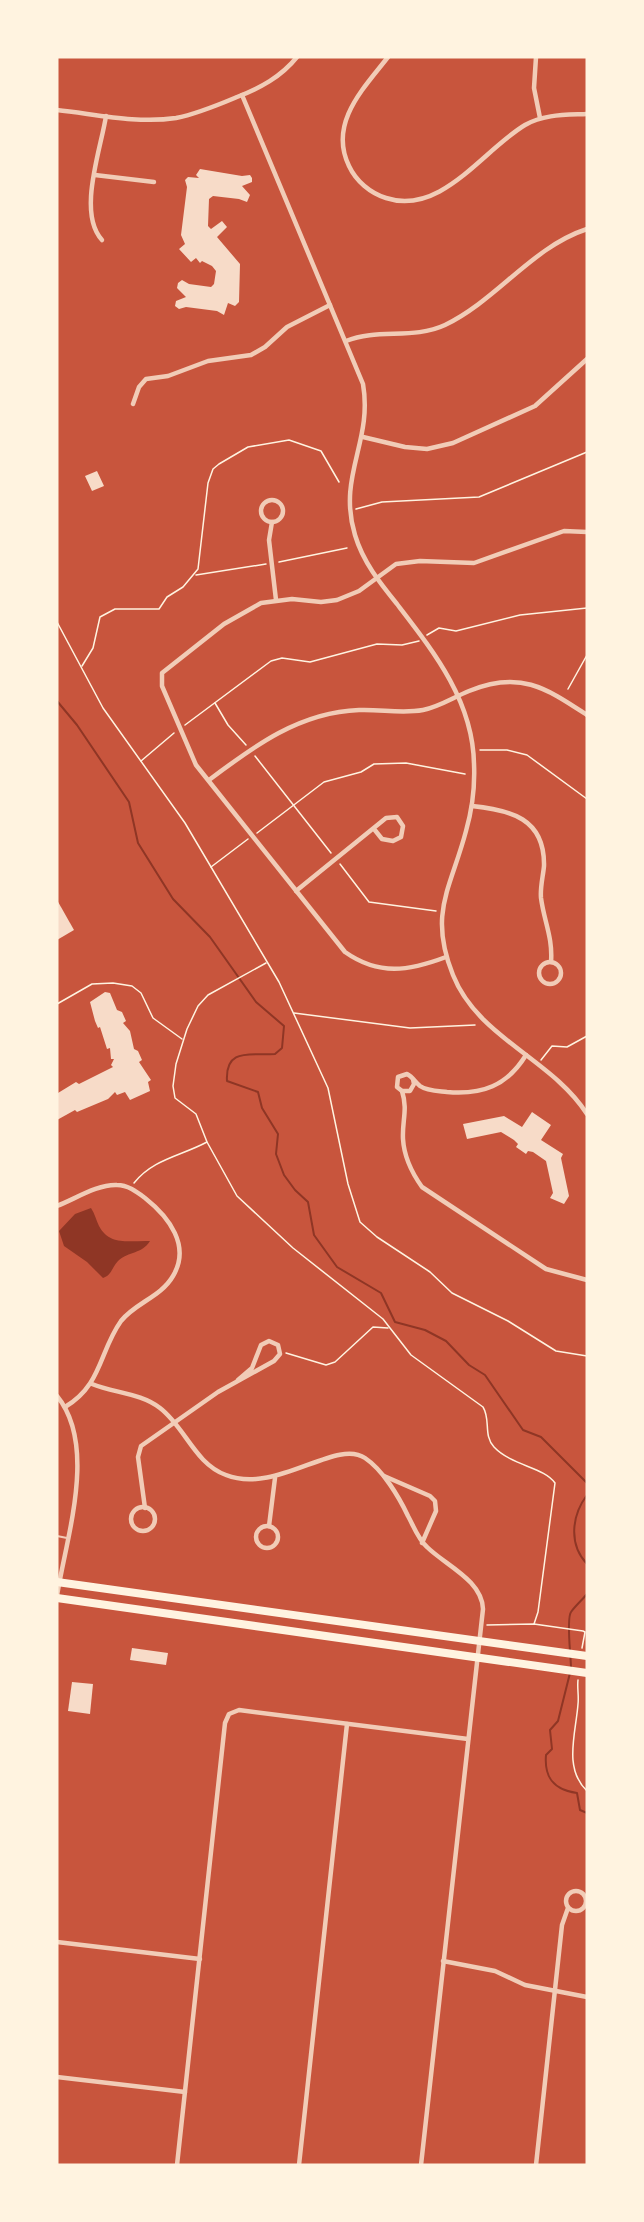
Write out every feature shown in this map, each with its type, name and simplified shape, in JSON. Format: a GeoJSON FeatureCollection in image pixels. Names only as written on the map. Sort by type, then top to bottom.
{"type":"FeatureCollection","features":[{"type":"Feature","properties":{"kind":"main road"},"geometry":{"type":"LineString","coordinates":[[58,1582],[584,1657]]}},
{"type":"Feature","properties":{"kind":"main road"},"geometry":{"type":"LineString","coordinates":[[57,1597],[549,1667],[583,1675]]}},
{"type":"Feature","properties":{"kind":"street"},"geometry":{"type":"LineString","coordinates":[[57,110],[106,116],[176,118],[242,95],[273,80],[297,57]]}},
{"type":"Feature","properties":{"kind":"street"},"geometry":{"type":"LineString","coordinates":[[388,57],[349,111],[343,134],[349,166],[361,183],[392,200],[426,198],[444,188],[525,125],[540,118],[587,114]]}},
{"type":"Feature","properties":{"kind":"street"},"geometry":{"type":"LineString","coordinates":[[536,57],[534,88],[540,118]]}},
{"type":"Feature","properties":{"kind":"street"},"geometry":{"type":"LineString","coordinates":[[242,95],[363,384],[367,404],[363,437],[352,468],[349,510],[360,550],[376,578],[454,683],[468,719],[474,751],[472,806],[458,857],[447,884],[442,911],[442,935],[446,957],[453,976],[467,1001],[488,1024],[565,1087],[587,1114]]}},
{"type":"Feature","properties":{"kind":"street"},"geometry":{"type":"LineString","coordinates":[[102,240],[93,231],[90,211],[106,116]]}},
{"type":"Feature","properties":{"kind":"street"},"geometry":{"type":"LineString","coordinates":[[95,175],[154,182]]}},
{"type":"Feature","properties":{"kind":"street"},"geometry":{"type":"LineString","coordinates":[[346,341],[375,334],[414,334],[444,326],[468,311],[549,248],[587,229]]}},
{"type":"Feature","properties":{"kind":"street"},"geometry":{"type":"LineString","coordinates":[[133,404],[139,387],[146,380],[168,376],[208,360],[251,355],[265,347],[287,327],[330,305]]}},
{"type":"Feature","properties":{"kind":"street"},"geometry":{"type":"LineString","coordinates":[[363,437],[405,447],[427,449],[453,443],[535,406],[587,359]]}},
{"type":"Feature","properties":{"kind":"street"},"geometry":{"type":"LineString","coordinates":[[270,501],[277,502],[283,510],[279,519],[273,522],[267,521],[262,513],[262,507],[270,501]]}},
{"type":"Feature","properties":{"kind":"street"},"geometry":{"type":"LineString","coordinates":[[273,522],[269,540],[276,600]]}},
{"type":"Feature","properties":{"kind":"street"},"geometry":{"type":"LineString","coordinates":[[446,957],[422,966],[393,970],[365,964],[339,946],[196,765],[162,686],[162,674],[247,609],[276,600],[337,600],[359,591],[396,564],[420,561],[474,563],[564,531],[587,532]]}},
{"type":"Feature","properties":{"kind":"street"},"geometry":{"type":"LineString","coordinates":[[209,780],[250,749],[287,727],[330,714],[360,710],[407,713],[427,710],[490,684],[522,682],[548,689],[587,715]]}},
{"type":"Feature","properties":{"kind":"street"},"geometry":{"type":"LineString","coordinates":[[472,806],[512,812],[526,821],[539,838],[544,866],[541,897],[552,938],[551,962]]}},
{"type":"Feature","properties":{"kind":"street"},"geometry":{"type":"LineString","coordinates":[[296,891],[374,829],[392,816],[400,820],[403,826],[401,837],[393,842],[382,839],[374,829]]}},
{"type":"Feature","properties":{"kind":"street"},"geometry":{"type":"LineString","coordinates":[[551,962],[557,965],[560,975],[556,982],[547,984],[541,980],[539,973],[544,964],[551,962]]}},
{"type":"Feature","properties":{"kind":"street"},"geometry":{"type":"LineString","coordinates":[[526,1055],[505,1080],[483,1091],[468,1094],[421,1087],[406,1074],[398,1077],[397,1087],[402,1091],[406,1105],[403,1138],[405,1148],[414,1175],[422,1187],[546,1269],[587,1280]]}},
{"type":"Feature","properties":{"kind":"street"},"geometry":{"type":"LineString","coordinates":[[402,1091],[411,1089],[413,1079]]}},
{"type":"Feature","properties":{"kind":"street"},"geometry":{"type":"LineString","coordinates":[[57,1206],[106,1186],[121,1185],[131,1188],[156,1207],[171,1224],[177,1240],[179,1257],[167,1284],[122,1321],[92,1384],[65,1407]]}},
{"type":"Feature","properties":{"kind":"street"},"geometry":{"type":"LineString","coordinates":[[145,1508],[138,1452],[145,1442],[238,1380],[252,1368],[259,1348],[265,1342],[274,1342],[280,1354],[274,1361],[238,1380]]}},
{"type":"Feature","properties":{"kind":"street"},"geometry":{"type":"LineString","coordinates":[[92,1384],[155,1404],[175,1423],[208,1466],[242,1480],[274,1478],[346,1452],[365,1457],[381,1475],[407,1514],[422,1543],[479,1592],[483,1603],[481,1625],[421,2165]]}},
{"type":"Feature","properties":{"kind":"street"},"geometry":{"type":"LineString","coordinates":[[57,1396],[74,1426],[78,1454],[57,1597]]}},
{"type":"Feature","properties":{"kind":"street"},"geometry":{"type":"LineString","coordinates":[[381,1475],[430,1496],[435,1501],[436,1510],[422,1543]]}},
{"type":"Feature","properties":{"kind":"street"},"geometry":{"type":"LineString","coordinates":[[269,1526],[274,1478]]}},
{"type":"Feature","properties":{"kind":"street"},"geometry":{"type":"LineString","coordinates":[[145,1508],[153,1512],[155,1522],[150,1529],[143,1531],[134,1527],[131,1517],[136,1510],[145,1508]]}},
{"type":"Feature","properties":{"kind":"street"},"geometry":{"type":"LineString","coordinates":[[269,1526],[277,1532],[278,1541],[273,1547],[266,1549],[259,1545],[255,1538],[260,1529],[269,1526]]}},
{"type":"Feature","properties":{"kind":"street"},"geometry":{"type":"LineString","coordinates":[[177,2165],[225,1723],[229,1714],[239,1710],[468,1739]]}},
{"type":"Feature","properties":{"kind":"street"},"geometry":{"type":"LineString","coordinates":[[299,2165],[347,1724]]}},
{"type":"Feature","properties":{"kind":"street"},"geometry":{"type":"LineString","coordinates":[[536,2165],[562,1925],[568,1908],[566,1902],[569,1893],[578,1891],[584,1895],[585,1905],[581,1910],[574,1911],[568,1908]]}},
{"type":"Feature","properties":{"kind":"street"},"geometry":{"type":"LineString","coordinates":[[57,1942],[200,1959]]}},
{"type":"Feature","properties":{"kind":"street"},"geometry":{"type":"LineString","coordinates":[[443,1961],[495,1971],[525,1984],[587,1997]]}},
{"type":"Feature","properties":{"kind":"street"},"geometry":{"type":"LineString","coordinates":[[57,2077],[185,2092]]}},
{"type":"Feature","properties":{"kind":"lane"},"geometry":{"type":"LineString","coordinates":[[57,1536],[67,1538]]}},
{"type":"Feature","properties":{"kind":"path"},"geometry":{"type":"LineString","coordinates":[[82,667],[93,648],[96,626],[100,617],[115,609],[159,609],[167,597],[196,575],[201,560],[208,483],[213,469],[219,464],[248,447],[289,440],[321,451],[339,482]]}},
{"type":"Feature","properties":{"kind":"path"},"geometry":{"type":"LineString","coordinates":[[349,510],[382,502],[479,497],[587,452]]}},
{"type":"Feature","properties":{"kind":"path"},"geometry":{"type":"LineString","coordinates":[[141,762],[214,702],[271,661],[282,658],[318,661],[377,644],[415,644],[439,628],[456,631],[520,615],[587,608]]}},
{"type":"Feature","properties":{"kind":"path"},"geometry":{"type":"LineString","coordinates":[[57,622],[103,708],[185,823],[293,1012],[328,1088],[348,1184],[360,1222],[377,1237],[430,1272],[452,1293],[508,1321],[556,1351],[587,1356]]}},
{"type":"Feature","properties":{"kind":"path"},"geometry":{"type":"LineString","coordinates":[[568,689],[587,655]]}},
{"type":"Feature","properties":{"kind":"path"},"geometry":{"type":"LineString","coordinates":[[214,702],[228,725],[250,749],[369,902],[442,911]]}},
{"type":"Feature","properties":{"kind":"path"},"geometry":{"type":"LineString","coordinates":[[474,751],[507,750],[527,755],[587,799]]}},
{"type":"Feature","properties":{"kind":"path"},"geometry":{"type":"LineString","coordinates":[[210,867],[328,780],[361,772],[374,764],[406,763],[465,774]]}},
{"type":"Feature","properties":{"kind":"path"},"geometry":{"type":"LineString","coordinates":[[267,963],[250,970],[208,995],[200,1003],[183,1040],[176,1064],[174,1094],[179,1102],[196,1114],[207,1142],[237,1196],[293,1248],[382,1319],[411,1354],[483,1407],[486,1414],[487,1436],[499,1451],[523,1467],[548,1474],[555,1483],[538,1612],[534,1624]]}},
{"type":"Feature","properties":{"kind":"path"},"geometry":{"type":"LineString","coordinates":[[57,1004],[92,984],[113,983],[132,986],[141,993],[153,1018],[183,1040]]}},
{"type":"Feature","properties":{"kind":"path"},"geometry":{"type":"LineString","coordinates":[[293,1012],[410,1028],[475,1026]]}},
{"type":"Feature","properties":{"kind":"path"},"geometry":{"type":"LineString","coordinates":[[538,1063],[552,1046],[567,1047],[587,1036]]}},
{"type":"Feature","properties":{"kind":"path"},"geometry":{"type":"LineString","coordinates":[[131,1188],[141,1175],[156,1164],[207,1142]]}},
{"type":"Feature","properties":{"kind":"path"},"geometry":{"type":"LineString","coordinates":[[280,1354],[290,1353],[326,1365],[335,1362],[373,1327],[389,1328]]}},
{"type":"Feature","properties":{"kind":"path"},"geometry":{"type":"LineString","coordinates":[[481,1625],[534,1624],[583,1631],[585,1632],[584,1657]]}},
{"type":"Feature","properties":{"kind":"path"},"geometry":{"type":"LineString","coordinates":[[583,1675],[573,1735],[573,1762],[577,1778],[587,1791]]}},
{"type":"Feature","properties":{"kind":"shaded area"},"geometry":{"type":"Polygon","coordinates":[[[91,1208],[99,1226],[109,1237],[122,1241],[150,1241],[143,1248],[118,1261],[110,1273],[103,1278],[87,1262],[64,1246],[59,1231],[75,1214],[91,1208]]]}},
{"type":"Feature","properties":{"kind":"building"},"geometry":{"type":"Polygon","coordinates":[[[200,169],[242,176],[250,175],[252,178],[252,182],[242,186],[250,195],[247,202],[213,196],[209,199],[208,226],[211,229],[222,221],[227,227],[217,237],[240,264],[239,302],[235,306],[228,303],[224,315],[217,311],[186,307],[179,309],[175,306],[176,301],[186,297],[177,288],[178,283],[182,280],[189,284],[211,287],[214,284],[216,271],[212,266],[202,261],[200,263],[196,258],[191,262],[179,249],[185,244],[181,235],[187,187],[185,180],[188,177],[199,178],[196,175],[200,169]]]}},
{"type":"Feature","properties":{"kind":"building"},"geometry":{"type":"Polygon","coordinates":[[[97,471],[104,486],[92,491],[85,476],[97,471]]]}},
{"type":"Feature","properties":{"kind":"building"},"geometry":{"type":"Polygon","coordinates":[[[57,900],[74,930],[57,940],[57,900]]]}},
{"type":"Feature","properties":{"kind":"building"},"geometry":{"type":"Polygon","coordinates":[[[105,992],[110,993],[117,1010],[122,1012],[126,1021],[123,1023],[130,1031],[134,1049],[138,1051],[142,1060],[139,1062],[151,1080],[148,1082],[150,1091],[130,1100],[125,1092],[117,1095],[115,1092],[108,1099],[77,1112],[75,1110],[57,1120],[57,1090],[58,1093],[76,1082],[79,1084],[113,1067],[111,1065],[114,1059],[111,1059],[110,1048],[107,1049],[100,1027],[98,1028],[95,1021],[90,1002],[105,992]]]}},
{"type":"Feature","properties":{"kind":"building"},"geometry":{"type":"Polygon","coordinates":[[[532,1112],[551,1125],[541,1140],[563,1154],[561,1158],[569,1196],[564,1204],[550,1198],[553,1193],[546,1161],[533,1152],[528,1151],[526,1154],[516,1147],[518,1144],[514,1140],[501,1132],[467,1139],[463,1124],[504,1116],[522,1127],[532,1112]]]}},
{"type":"Feature","properties":{"kind":"building"},"geometry":{"type":"Polygon","coordinates":[[[132,1648],[168,1653],[166,1665],[130,1660],[132,1648]]]}},
{"type":"Feature","properties":{"kind":"building"},"geometry":{"type":"Polygon","coordinates":[[[72,1682],[93,1684],[90,1714],[68,1711],[72,1682]]]}},
{"type":"Feature","properties":{"kind":"waterway"},"geometry":{"type":"LineString","coordinates":[[57,701],[77,725],[129,802],[138,843],[173,899],[210,937],[256,1002],[284,1026],[282,1048],[275,1054],[249,1054],[235,1058],[230,1063],[227,1081],[258,1092],[262,1108],[278,1134],[276,1154],[284,1175],[308,1202],[314,1235],[337,1267],[381,1293],[395,1322],[425,1330],[446,1341],[469,1365],[485,1375],[523,1430],[541,1437],[587,1483]]}},
{"type":"Feature","properties":{"kind":"waterway"},"geometry":{"type":"LineString","coordinates":[[587,1495],[578,1511],[574,1530],[577,1548],[587,1564]]}},
{"type":"Feature","properties":{"kind":"waterway"},"geometry":{"type":"LineString","coordinates":[[571,1668],[570,1616],[587,1594]]}},
{"type":"Feature","properties":{"kind":"waterway"},"geometry":{"type":"LineString","coordinates":[[570,1673],[558,1721],[550,1730],[552,1749],[546,1755],[546,1763],[552,1782],[562,1789],[577,1793],[580,1810],[587,1813]]}}]}
